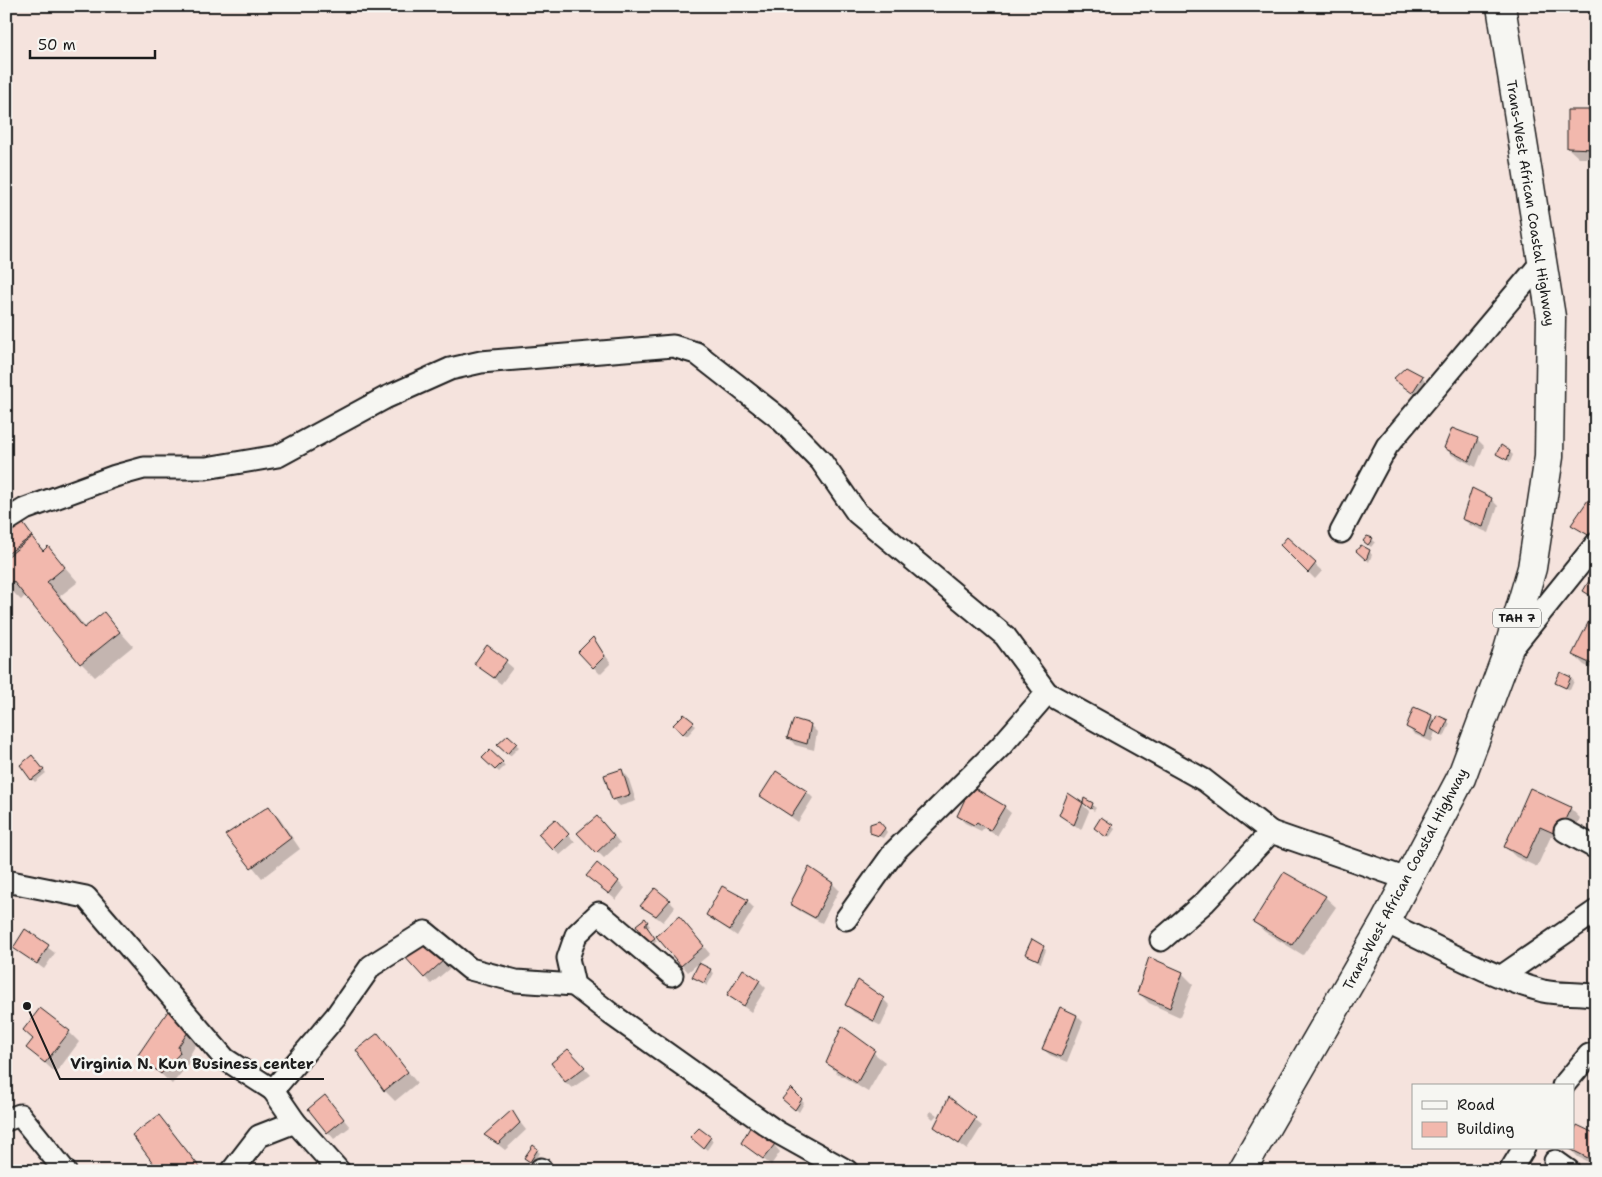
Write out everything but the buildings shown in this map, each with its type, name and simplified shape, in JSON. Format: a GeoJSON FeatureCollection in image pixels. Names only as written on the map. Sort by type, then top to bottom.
{"type":"FeatureCollection","features":[{"type":"Feature","properties":{"kind":"highway","name":"Trans-West African Coastal Highway"},"geometry":{"type":"LineString","coordinates":[[1242,1171],[1385,922],[1461,778],[1506,657],[1532,568],[1549,457],[1551,317],[1501,6]]}},
{"type":"Feature","properties":{"kind":"street"},"geometry":{"type":"LineString","coordinates":[[1341,532],[1387,446],[1541,263]]}},
{"type":"Feature","properties":{"kind":"street"},"geometry":{"type":"LineString","coordinates":[[6,521],[25,509],[115,476],[144,468],[206,468],[278,456],[385,398],[450,369],[481,362],[673,346],[696,354],[779,418],[821,461],[857,513],[1005,636],[1048,693],[1204,780],[1271,832],[1407,879]]}},
{"type":"Feature","properties":{"kind":"street"},"geometry":{"type":"LineString","coordinates":[[1506,657],[1596,544]]}},
{"type":"Feature","properties":{"kind":"street"},"geometry":{"type":"LineString","coordinates":[[846,919],[894,852],[1001,746],[1048,693]]}},
{"type":"Feature","properties":{"kind":"street"},"geometry":{"type":"LineString","coordinates":[[1565,831],[1596,848]]}},
{"type":"Feature","properties":{"kind":"street"},"geometry":{"type":"LineString","coordinates":[[1161,940],[1205,902],[1271,832]]}},
{"type":"Feature","properties":{"kind":"street"},"geometry":{"type":"LineString","coordinates":[[6,882],[86,898],[225,1058],[274,1090],[296,1122],[339,1171]]}},
{"type":"Feature","properties":{"kind":"street"},"geometry":{"type":"LineString","coordinates":[[1502,976],[1596,911]]}},
{"type":"Feature","properties":{"kind":"street"},"geometry":{"type":"LineString","coordinates":[[574,985],[568,958],[576,935],[599,913],[672,975]]}},
{"type":"Feature","properties":{"kind":"street"},"geometry":{"type":"LineString","coordinates":[[1385,922],[1502,976],[1543,991],[1569,995],[1596,996]]}},
{"type":"Feature","properties":{"kind":"street"},"geometry":{"type":"LineString","coordinates":[[274,1090],[336,1016],[371,966],[425,932],[470,969],[516,981],[574,985],[610,1014],[777,1132],[847,1171]]}},
{"type":"Feature","properties":{"kind":"street"},"geometry":{"type":"LineString","coordinates":[[1565,1084],[1588,1055],[1596,1054]]}},
{"type":"Feature","properties":{"kind":"street"},"geometry":{"type":"LineString","coordinates":[[6,1120],[20,1115],[65,1171]]}},
{"type":"Feature","properties":{"kind":"street"},"geometry":{"type":"LineString","coordinates":[[232,1171],[259,1136],[296,1122]]}},
{"type":"Feature","properties":{"kind":"street"},"geometry":{"type":"LineString","coordinates":[[1510,1171],[1523,1150]]}},
{"type":"Feature","properties":{"kind":"place","name":"Virginia N. Kun Business center"},"geometry":{"type":"Point","coordinates":[27,1006]}}]}
